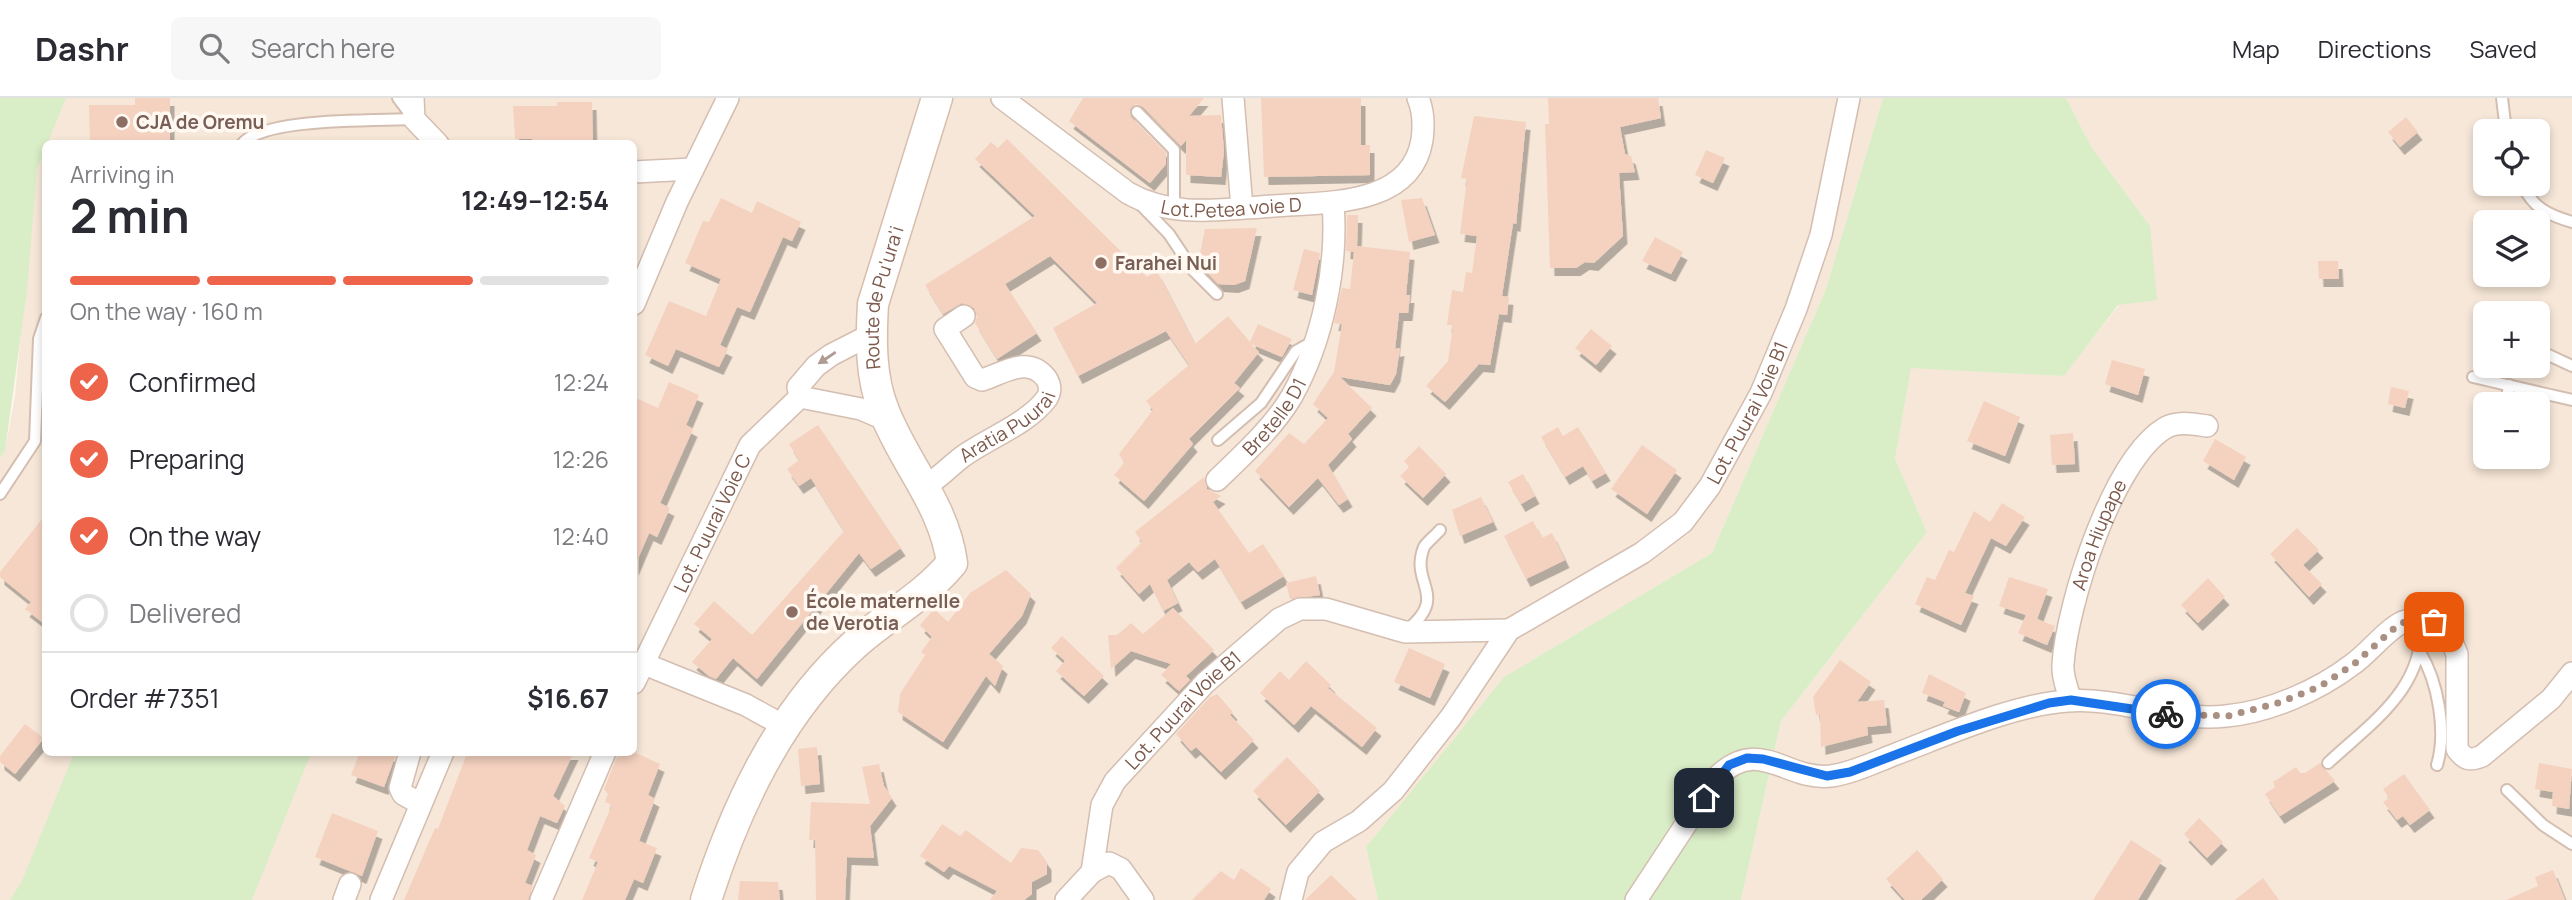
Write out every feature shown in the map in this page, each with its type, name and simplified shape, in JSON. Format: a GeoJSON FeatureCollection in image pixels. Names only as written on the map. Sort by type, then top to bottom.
{"type":"FeatureCollection","features":[{"type":"Feature","properties":{"kind":"main road","name":"Route de Pu'ura'i"},"geometry":{"type":"LineString","coordinates":[[706,900],[741,806],[792,712],[854,645],[934,584],[952,563],[948,533],[883,410],[872,359],[873,304],[937,98]]}},
{"type":"Feature","properties":{"kind":"street"},"geometry":{"type":"LineString","coordinates":[[637,297],[692,169],[728,98]]}},
{"type":"Feature","properties":{"kind":"street","name":"Lot.Petea voie D"},"geometry":{"type":"LineString","coordinates":[[1002,98],[1128,192],[1145,202],[1174,210],[1333,203],[1387,188],[1403,178],[1416,163],[1424,125],[1418,98]]}},
{"type":"Feature","properties":{"kind":"street"},"geometry":{"type":"LineString","coordinates":[[1233,98],[1242,208]]}},
{"type":"Feature","properties":{"kind":"street","name":"Lot. Puurai Voie B1"},"geometry":{"type":"LineString","coordinates":[[1291,900],[1298,872],[1323,842],[1359,821],[1393,790],[1451,717],[1509,630],[1642,553],[1683,522],[1710,486],[1761,393],[1796,309],[1821,235],[1849,98]]}},
{"type":"Feature","properties":{"kind":"street"},"geometry":{"type":"LineString","coordinates":[[413,109],[435,140]]}},
{"type":"Feature","properties":{"kind":"street"},"geometry":{"type":"LineString","coordinates":[[637,172],[692,169]]}},
{"type":"Feature","properties":{"kind":"street","name":"Bretelle D1"},"geometry":{"type":"LineString","coordinates":[[1217,480],[1253,446],[1291,397],[1314,341],[1325,305],[1335,231],[1333,203]]}},
{"type":"Feature","properties":{"kind":"street","name":"Aratia Puurai"},"geometry":{"type":"LineString","coordinates":[[924,487],[963,456],[1032,412],[1050,390],[1048,381],[1040,372],[1021,365],[982,380],[975,377],[945,329],[964,316]]}},
{"type":"Feature","properties":{"kind":"street","name":"Lot. Puurai Voie C"},"geometry":{"type":"LineString","coordinates":[[637,675],[750,444],[800,397],[798,387],[816,366],[872,334]]}},
{"type":"Feature","properties":{"kind":"street"},"geometry":{"type":"LineString","coordinates":[[800,397],[861,409],[889,421]]}},
{"type":"Feature","properties":{"kind":"street","name":"Aroa Hiupape"},"geometry":{"type":"LineString","coordinates":[[2071,700],[2063,666],[2074,602],[2096,532],[2115,493],[2130,466],[2165,429],[2184,423],[2207,426]]}},
{"type":"Feature","properties":{"kind":"street","name":"Lot. Puurai Voie B1"},"geometry":{"type":"LineString","coordinates":[[1092,872],[1102,805],[1115,782],[1205,682],[1279,619],[1300,609],[1326,609],[1405,632],[1509,630]]}},
{"type":"Feature","properties":{"kind":"street"},"geometry":{"type":"LineString","coordinates":[[1636,900],[1717,777],[1729,765],[1747,758],[1763,759],[1806,773],[1827,776],[1850,772],[1958,731],[2049,703],[2071,700],[2182,716],[2228,716],[2278,703],[2319,687],[2354,664],[2399,624],[2420,619],[2443,627],[2454,647],[2457,750],[2463,758],[2472,760],[2482,756],[2551,699],[2572,673]]}},
{"type":"Feature","properties":{"kind":"street"},"geometry":{"type":"LineString","coordinates":[[642,663],[746,705],[784,726]]}},
{"type":"Feature","properties":{"kind":"street"},"geometry":{"type":"LineString","coordinates":[[409,756],[400,788],[403,794],[419,803]]}},
{"type":"Feature","properties":{"kind":"street"},"geometry":{"type":"LineString","coordinates":[[381,900],[419,803],[441,756]]}},
{"type":"Feature","properties":{"kind":"street"},"geometry":{"type":"LineString","coordinates":[[541,900],[603,756]]}},
{"type":"Feature","properties":{"kind":"street"},"geometry":{"type":"LineString","coordinates":[[1066,900],[1092,872],[1109,863],[1121,869],[1143,900]]}},
{"type":"Feature","properties":{"kind":"lane"},"geometry":{"type":"LineString","coordinates":[[398,98],[413,109]]}},
{"type":"Feature","properties":{"kind":"lane"},"geometry":{"type":"LineString","coordinates":[[2502,98],[2505,119]]}},
{"type":"Feature","properties":{"kind":"lane"},"geometry":{"type":"LineString","coordinates":[[248,140],[264,130],[413,109]]}},
{"type":"Feature","properties":{"kind":"lane"},"geometry":{"type":"LineString","coordinates":[[1137,112],[1174,150],[1174,210]]}},
{"type":"Feature","properties":{"kind":"lane"},"geometry":{"type":"LineString","coordinates":[[1128,192],[1169,234],[1193,270],[1217,294]]}},
{"type":"Feature","properties":{"kind":"lane"},"geometry":{"type":"LineString","coordinates":[[2527,196],[2546,214],[2572,222]]}},
{"type":"Feature","properties":{"kind":"lane"},"geometry":{"type":"LineString","coordinates":[[0,494],[35,441],[39,339],[42,330]]}},
{"type":"Feature","properties":{"kind":"lane","name":"Bretelle D1"},"geometry":{"type":"LineString","coordinates":[[1218,440],[1261,403],[1296,351],[1314,341]]}},
{"type":"Feature","properties":{"kind":"lane"},"geometry":{"type":"LineString","coordinates":[[2550,356],[2572,366]]}},
{"type":"Feature","properties":{"kind":"lane"},"geometry":{"type":"LineString","coordinates":[[2478,378],[2572,400]]}},
{"type":"Feature","properties":{"kind":"lane"},"geometry":{"type":"LineString","coordinates":[[2508,392],[2509,385]]}},
{"type":"Feature","properties":{"kind":"lane"},"geometry":{"type":"LineString","coordinates":[[1405,632],[1424,616],[1429,603],[1422,575],[1424,547],[1440,530]]}},
{"type":"Feature","properties":{"kind":"lane"},"geometry":{"type":"LineString","coordinates":[[2420,619],[2420,652],[2434,686],[2440,738],[2437,765]]}},
{"type":"Feature","properties":{"kind":"lane"},"geometry":{"type":"LineString","coordinates":[[2329,763],[2385,712],[2401,692],[2420,652]]}},
{"type":"Feature","properties":{"kind":"lane"},"geometry":{"type":"LineString","coordinates":[[2507,790],[2543,825],[2572,844]]}},
{"type":"Feature","properties":{"kind":"shaded area"},"geometry":{"type":"Polygon","coordinates":[[[66,98],[1883,98],[1826,289],[1712,553],[1504,677],[1366,847],[1378,900],[0,900],[0,458],[5,451],[15,396],[37,169],[42,155],[42,756],[637,756],[637,140],[48,140],[66,98]]]}},
{"type":"Feature","properties":{"kind":"shaded area"},"geometry":{"type":"Polygon","coordinates":[[[2066,98],[2572,98],[2572,900],[1741,900],[1781,721],[1927,532],[1895,459],[1911,367],[2063,376],[2119,305],[2150,226],[2092,148],[2066,98]]]}},
{"type":"Feature","properties":{"kind":"green space"},"geometry":{"type":"Polygon","coordinates":[[[0,98],[66,98],[49,140],[42,140],[27,290],[5,451],[0,458],[0,98]]]}},
{"type":"Feature","properties":{"kind":"green space"},"geometry":{"type":"Polygon","coordinates":[[[1883,98],[2066,98],[2092,148],[2150,226],[2157,300],[2118,305],[2064,376],[1911,368],[1895,459],[1927,532],[1781,721],[1741,900],[1378,900],[1366,847],[1504,677],[1712,553],[1826,289],[1883,98]]]}},
{"type":"Feature","properties":{"kind":"green space"},"geometry":{"type":"Polygon","coordinates":[[[72,756],[310,756],[252,900],[10,900],[22,881],[72,756]]]}},
{"type":"Feature","properties":{"kind":"building","name":"CJA de Oremu"},"geometry":{"type":"Polygon","coordinates":[[[135,98],[170,98],[170,140],[90,140],[89,105],[135,105],[135,98]]]}},
{"type":"Feature","properties":{"kind":"building"},"geometry":{"type":"Polygon","coordinates":[[[1083,98],[1204,98],[1189,116],[1221,115],[1224,151],[1221,177],[1186,175],[1186,140],[1181,146],[1143,107],[1136,104],[1130,109],[1131,117],[1166,153],[1166,164],[1150,183],[1069,121],[1083,98]]]}},
{"type":"Feature","properties":{"kind":"building"},"geometry":{"type":"Polygon","coordinates":[[[1261,98],[1361,98],[1361,145],[1370,145],[1370,175],[1264,177],[1261,98]]]}},
{"type":"Feature","properties":{"kind":"building"},"geometry":{"type":"Polygon","coordinates":[[[1548,98],[1658,98],[1661,118],[1620,127],[1625,154],[1631,156],[1635,172],[1619,173],[1623,236],[1594,263],[1585,262],[1576,268],[1550,268],[1545,124],[1549,124],[1548,98]]]}},
{"type":"Feature","properties":{"kind":"building"},"geometry":{"type":"Polygon","coordinates":[[[557,102],[592,102],[593,140],[515,139],[513,106],[557,106],[557,102]]]}},
{"type":"Feature","properties":{"kind":"building"},"geometry":{"type":"Polygon","coordinates":[[[1474,116],[1526,122],[1516,224],[1513,223],[1502,296],[1509,297],[1507,315],[1499,314],[1490,365],[1479,364],[1445,402],[1426,386],[1448,361],[1453,325],[1447,325],[1452,290],[1463,292],[1466,272],[1472,273],[1477,236],[1460,234],[1467,179],[1461,178],[1474,116]]]}},
{"type":"Feature","properties":{"kind":"building"},"geometry":{"type":"Polygon","coordinates":[[[2406,117],[2418,132],[2400,147],[2388,132],[2406,117]]]}},
{"type":"Feature","properties":{"kind":"building"},"geometry":{"type":"Polygon","coordinates":[[[1007,139],[1147,277],[1157,271],[1195,344],[1228,316],[1250,342],[1258,324],[1292,339],[1282,357],[1251,344],[1259,352],[1234,383],[1240,388],[1189,439],[1193,444],[1144,501],[1114,475],[1124,463],[1119,454],[1153,410],[1146,401],[1189,365],[1166,331],[1078,376],[1053,328],[1097,303],[1050,256],[1005,284],[1037,333],[997,359],[975,323],[977,316],[974,308],[962,303],[943,314],[925,285],[1035,216],[975,159],[991,142],[998,148],[1007,139]]]}},
{"type":"Feature","properties":{"kind":"building"},"geometry":{"type":"Polygon","coordinates":[[[1706,150],[1725,158],[1713,183],[1695,175],[1706,150]]]}},
{"type":"Feature","properties":{"kind":"building"},"geometry":{"type":"Polygon","coordinates":[[[721,198],[752,213],[757,201],[801,222],[792,241],[783,237],[750,312],[737,307],[720,345],[728,349],[719,367],[676,349],[668,366],[645,355],[669,301],[706,316],[721,279],[685,263],[703,221],[709,222],[721,198]]]}},
{"type":"Feature","properties":{"kind":"building"},"geometry":{"type":"Polygon","coordinates":[[[1422,198],[1435,235],[1409,242],[1401,200],[1422,198]]]}},
{"type":"Feature","properties":{"kind":"building"},"geometry":{"type":"Polygon","coordinates":[[[1347,215],[1358,215],[1357,246],[1410,252],[1406,295],[1410,295],[1408,313],[1399,313],[1395,349],[1400,348],[1396,374],[1390,385],[1340,377],[1372,408],[1348,434],[1352,439],[1328,465],[1348,499],[1339,505],[1318,478],[1289,507],[1255,471],[1289,433],[1304,444],[1328,418],[1313,404],[1334,372],[1342,324],[1334,323],[1342,288],[1350,289],[1354,252],[1346,251],[1347,215]]]}},
{"type":"Feature","properties":{"kind":"building"},"geometry":{"type":"Polygon","coordinates":[[[1257,228],[1245,281],[1234,285],[1218,284],[1198,263],[1205,229],[1257,228]]]}},
{"type":"Feature","properties":{"kind":"building"},"geometry":{"type":"Polygon","coordinates":[[[1655,237],[1683,252],[1671,274],[1642,261],[1655,237]]]}},
{"type":"Feature","properties":{"kind":"building"},"geometry":{"type":"Polygon","coordinates":[[[1304,249],[1320,253],[1312,295],[1293,290],[1304,249]]]}},
{"type":"Feature","properties":{"kind":"building"},"geometry":{"type":"Polygon","coordinates":[[[2318,261],[2338,261],[2339,279],[2319,279],[2318,261]]]}},
{"type":"Feature","properties":{"kind":"building"},"geometry":{"type":"Polygon","coordinates":[[[1591,329],[1612,346],[1596,365],[1575,348],[1591,329]]]}},
{"type":"Feature","properties":{"kind":"building"},"geometry":{"type":"Polygon","coordinates":[[[2112,360],[2145,369],[2138,395],[2105,384],[2112,360]]]}},
{"type":"Feature","properties":{"kind":"building"},"geometry":{"type":"Polygon","coordinates":[[[669,382],[699,395],[686,425],[693,429],[660,503],[670,508],[657,537],[649,533],[637,561],[637,398],[658,408],[669,382]]]}},
{"type":"Feature","properties":{"kind":"building"},"geometry":{"type":"Polygon","coordinates":[[[2391,387],[2409,391],[2405,408],[2388,404],[2391,387]]]}},
{"type":"Feature","properties":{"kind":"building"},"geometry":{"type":"Polygon","coordinates":[[[1984,401],[2020,417],[2005,456],[1967,441],[1984,401]]]}},
{"type":"Feature","properties":{"kind":"building"},"geometry":{"type":"Polygon","coordinates":[[[818,425],[901,548],[871,569],[859,553],[757,679],[733,658],[716,679],[692,662],[712,639],[694,624],[714,601],[752,635],[844,531],[811,478],[799,486],[787,469],[799,460],[789,444],[818,425]]]}},
{"type":"Feature","properties":{"kind":"building"},"geometry":{"type":"Polygon","coordinates":[[[1558,427],[1563,436],[1578,427],[1606,473],[1592,481],[1583,466],[1565,477],[1541,437],[1558,427]]]}},
{"type":"Feature","properties":{"kind":"building"},"geometry":{"type":"Polygon","coordinates":[[[2073,433],[2075,464],[2052,465],[2050,435],[2073,433]]]}},
{"type":"Feature","properties":{"kind":"building"},"geometry":{"type":"Polygon","coordinates":[[[2215,439],[2246,457],[2234,480],[2203,461],[2215,439]]]}},
{"type":"Feature","properties":{"kind":"building"},"geometry":{"type":"Polygon","coordinates":[[[1642,445],[1677,470],[1647,514],[1611,489],[1642,445]]]}},
{"type":"Feature","properties":{"kind":"building"},"geometry":{"type":"Polygon","coordinates":[[[1419,446],[1446,474],[1423,498],[1400,476],[1409,467],[1404,461],[1419,446]]]}},
{"type":"Feature","properties":{"kind":"building"},"geometry":{"type":"Polygon","coordinates":[[[1523,474],[1535,496],[1521,504],[1508,482],[1523,474]]]}},
{"type":"Feature","properties":{"kind":"building"},"geometry":{"type":"Polygon","coordinates":[[[1204,477],[1207,489],[1221,496],[1213,502],[1249,553],[1263,544],[1284,576],[1241,602],[1215,559],[1198,572],[1189,562],[1167,580],[1178,603],[1163,611],[1150,584],[1139,594],[1116,568],[1142,542],[1135,532],[1204,477]]]}},
{"type":"Feature","properties":{"kind":"building"},"geometry":{"type":"Polygon","coordinates":[[[1481,497],[1493,522],[1460,536],[1452,510],[1481,497]]]}},
{"type":"Feature","properties":{"kind":"building"},"geometry":{"type":"Polygon","coordinates":[[[2002,503],[2025,517],[2006,546],[1991,538],[1965,593],[1974,596],[1961,625],[1915,604],[1927,577],[1935,580],[1949,550],[1954,552],[1974,511],[1990,522],[2002,503]]]}},
{"type":"Feature","properties":{"kind":"building"},"geometry":{"type":"Polygon","coordinates":[[[42,519],[42,622],[25,609],[31,602],[0,577],[0,572],[42,519]]]}},
{"type":"Feature","properties":{"kind":"building"},"geometry":{"type":"Polygon","coordinates":[[[1533,521],[1542,538],[1552,533],[1565,560],[1526,579],[1504,536],[1533,521]]]}},
{"type":"Feature","properties":{"kind":"building"},"geometry":{"type":"Polygon","coordinates":[[[2297,528],[2319,550],[2303,565],[2322,584],[2309,597],[2270,554],[2297,528]]]}},
{"type":"Feature","properties":{"kind":"building"},"geometry":{"type":"Polygon","coordinates":[[[1006,570],[1031,594],[1022,616],[989,654],[1003,666],[995,686],[986,676],[943,742],[898,712],[900,694],[925,655],[921,652],[932,637],[920,625],[934,609],[948,622],[970,593],[1006,570]]]}},
{"type":"Feature","properties":{"kind":"building"},"geometry":{"type":"Polygon","coordinates":[[[1316,576],[1320,595],[1290,599],[1286,583],[1316,576]]]}},
{"type":"Feature","properties":{"kind":"building"},"geometry":{"type":"Polygon","coordinates":[[[2009,577],[2048,589],[2037,619],[2055,626],[2047,645],[2018,633],[2026,615],[1999,606],[2009,577]]]}},
{"type":"Feature","properties":{"kind":"building"},"geometry":{"type":"Polygon","coordinates":[[[2208,578],[2225,597],[2198,623],[2181,605],[2208,578]]]}},
{"type":"Feature","properties":{"kind":"building"},"geometry":{"type":"Polygon","coordinates":[[[1173,608],[1214,650],[1186,676],[1190,680],[1179,691],[1161,675],[1171,664],[1131,651],[1111,669],[1108,635],[1117,635],[1131,623],[1143,634],[1173,608]]]}},
{"type":"Feature","properties":{"kind":"building"},"geometry":{"type":"Polygon","coordinates":[[[1062,636],[1104,676],[1084,696],[1056,671],[1065,661],[1051,648],[1062,636]]]}},
{"type":"Feature","properties":{"kind":"building"},"geometry":{"type":"Polygon","coordinates":[[[1409,648],[1445,664],[1430,698],[1394,682],[1409,648]]]}},
{"type":"Feature","properties":{"kind":"building"},"geometry":{"type":"Polygon","coordinates":[[[1840,660],[1871,682],[1857,702],[1884,700],[1887,725],[1867,727],[1868,735],[1821,747],[1820,715],[1816,715],[1813,697],[1840,660]]]}},
{"type":"Feature","properties":{"kind":"building"},"geometry":{"type":"Polygon","coordinates":[[[1306,661],[1331,685],[1328,688],[1377,728],[1362,747],[1311,706],[1294,725],[1260,693],[1280,671],[1289,680],[1306,661]]]}},
{"type":"Feature","properties":{"kind":"building"},"geometry":{"type":"Polygon","coordinates":[[[1929,674],[1966,693],[1959,712],[1943,706],[1945,702],[1922,693],[1929,674]]]}},
{"type":"Feature","properties":{"kind":"building"},"geometry":{"type":"Polygon","coordinates":[[[1217,694],[1233,712],[1230,715],[1254,740],[1221,772],[1196,747],[1191,751],[1176,734],[1210,697],[1217,694]]]}},
{"type":"Feature","properties":{"kind":"building"},"geometry":{"type":"Polygon","coordinates":[[[25,724],[42,737],[42,740],[15,774],[0,762],[0,756],[25,724]]]}},
{"type":"Feature","properties":{"kind":"building"},"geometry":{"type":"Polygon","coordinates":[[[817,747],[820,784],[801,786],[798,749],[817,747]]]}},
{"type":"Feature","properties":{"kind":"building"},"geometry":{"type":"Polygon","coordinates":[[[637,753],[660,764],[648,795],[655,799],[639,841],[657,848],[643,883],[634,879],[625,900],[582,900],[598,862],[589,858],[612,805],[605,802],[608,794],[604,789],[617,756],[637,756],[637,753]]]}},
{"type":"Feature","properties":{"kind":"building"},"geometry":{"type":"Polygon","coordinates":[[[358,756],[395,756],[384,787],[351,775],[358,756]]]}},
{"type":"Feature","properties":{"kind":"building"},"geometry":{"type":"Polygon","coordinates":[[[466,756],[572,756],[553,796],[565,806],[557,823],[540,816],[527,850],[536,855],[525,883],[533,886],[528,900],[404,900],[435,828],[438,829],[466,756]]]}},
{"type":"Feature","properties":{"kind":"building"},"geometry":{"type":"Polygon","coordinates":[[[1287,757],[1320,791],[1286,825],[1253,791],[1287,757]]]}},
{"type":"Feature","properties":{"kind":"building"},"geometry":{"type":"Polygon","coordinates":[[[2320,763],[2335,781],[2280,816],[2265,794],[2275,787],[2273,782],[2296,767],[2300,773],[2305,773],[2320,763]]]}},
{"type":"Feature","properties":{"kind":"building"},"geometry":{"type":"Polygon","coordinates":[[[2539,763],[2572,769],[2569,809],[2552,806],[2553,792],[2535,789],[2539,763]]]}},
{"type":"Feature","properties":{"kind":"building"},"geometry":{"type":"Polygon","coordinates":[[[879,764],[884,786],[892,798],[870,826],[874,858],[847,857],[845,900],[816,900],[815,840],[809,840],[811,802],[870,804],[862,767],[879,764]]]}},
{"type":"Feature","properties":{"kind":"building"},"geometry":{"type":"Polygon","coordinates":[[[2404,774],[2430,810],[2410,825],[2403,816],[2397,820],[2383,802],[2389,798],[2383,789],[2404,774]]]}},
{"type":"Feature","properties":{"kind":"building"},"geometry":{"type":"Polygon","coordinates":[[[332,813],[378,831],[362,876],[315,857],[332,813]]]}},
{"type":"Feature","properties":{"kind":"building"},"geometry":{"type":"Polygon","coordinates":[[[2199,818],[2223,842],[2207,858],[2184,834],[2199,818]]]}},
{"type":"Feature","properties":{"kind":"building"},"geometry":{"type":"Polygon","coordinates":[[[942,824],[960,836],[966,830],[1011,863],[1021,848],[1038,850],[1047,862],[1047,874],[1032,882],[1032,894],[1024,900],[990,900],[997,891],[949,866],[944,872],[920,856],[942,824]]]}},
{"type":"Feature","properties":{"kind":"building"},"geometry":{"type":"Polygon","coordinates":[[[2131,840],[2162,860],[2138,900],[2093,900],[2131,840]]]}},
{"type":"Feature","properties":{"kind":"building"},"geometry":{"type":"Polygon","coordinates":[[[1917,850],[1943,879],[1921,900],[1905,900],[1886,879],[1917,850]]]}},
{"type":"Feature","properties":{"kind":"building"},"geometry":{"type":"Polygon","coordinates":[[[1241,868],[1271,889],[1264,900],[1192,900],[1221,871],[1234,880],[1241,868]]]}},
{"type":"Feature","properties":{"kind":"building"},"geometry":{"type":"Polygon","coordinates":[[[2553,870],[2565,900],[2506,900],[2538,886],[2535,877],[2553,870]]]}},
{"type":"Feature","properties":{"kind":"building"},"geometry":{"type":"Polygon","coordinates":[[[1331,875],[1357,900],[1305,900],[1331,875]]]}},
{"type":"Feature","properties":{"kind":"building"},"geometry":{"type":"Polygon","coordinates":[[[2263,878],[2279,900],[2235,900],[2263,878]]]}},
{"type":"Feature","properties":{"kind":"building"},"geometry":{"type":"Polygon","coordinates":[[[740,881],[778,882],[780,900],[738,900],[740,881]]]}},
{"type":"Feature","properties":{"kind":"way so far"},"geometry":{"type":"LineString","coordinates":[[2166,714],[2228,716],[2278,703],[2319,687],[2354,664],[2399,624],[2420,619],[2434,622]]}},
{"type":"Feature","properties":{"kind":"place","name":"CJA de Oremu"},"geometry":{"type":"Point","coordinates":[122,122]}},
{"type":"Feature","properties":{"kind":"place","name":"Farahei Nui"},"geometry":{"type":"Point","coordinates":[1101,263]}},
{"type":"Feature","properties":{"kind":"place","name":"École maternelle de Verotia"},"geometry":{"type":"Point","coordinates":[792,612]}},
{"type":"Feature","properties":{"kind":"route"},"geometry":{"type":"LineString","coordinates":[[1704,798],[1717,777],[1729,765],[1747,758],[1763,759],[1806,773],[1827,776],[1850,772],[1958,731],[2049,703],[2071,700],[2166,714]]}}]}
